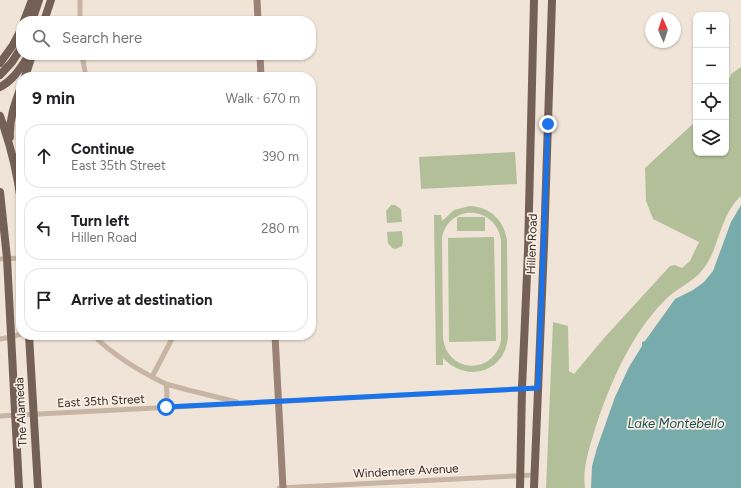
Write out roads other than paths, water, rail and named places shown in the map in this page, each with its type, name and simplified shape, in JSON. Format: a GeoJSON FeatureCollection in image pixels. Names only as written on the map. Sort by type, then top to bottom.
{"type":"FeatureCollection","features":[{"type":"Feature","properties":{"kind":"main road"},"geometry":{"type":"LineString","coordinates":[[26,16],[32,0]]}},
{"type":"Feature","properties":{"kind":"main road"},"geometry":{"type":"LineString","coordinates":[[34,16],[39,0]]}},
{"type":"Feature","properties":{"kind":"main road"},"geometry":{"type":"LineString","coordinates":[[46,16],[51,0]]}},
{"type":"Feature","properties":{"kind":"main road","name":"Hillen Road"},"geometry":{"type":"LineString","coordinates":[[520,488],[522,388],[528,251],[534,0]]}},
{"type":"Feature","properties":{"kind":"main road","name":"Hillen Road"},"geometry":{"type":"LineString","coordinates":[[534,488],[552,0]]}},
{"type":"Feature","properties":{"kind":"main road"},"geometry":{"type":"LineString","coordinates":[[0,63],[16,39]]}},
{"type":"Feature","properties":{"kind":"main road"},"geometry":{"type":"LineString","coordinates":[[0,75],[16,56]]}},
{"type":"Feature","properties":{"kind":"main road"},"geometry":{"type":"LineString","coordinates":[[17,72],[25,60]]}},
{"type":"Feature","properties":{"kind":"main road"},"geometry":{"type":"LineString","coordinates":[[26,72],[30,60]]}},
{"type":"Feature","properties":{"kind":"main road"},"geometry":{"type":"LineString","coordinates":[[0,87],[6,84],[16,73]]}},
{"type":"Feature","properties":{"kind":"main road"},"geometry":{"type":"LineString","coordinates":[[10,148],[12,110],[16,100]]}},
{"type":"Feature","properties":{"kind":"main road"},"geometry":{"type":"LineString","coordinates":[[0,116],[16,171]]}},
{"type":"Feature","properties":{"kind":"main road","name":"The Alameda"},"geometry":{"type":"LineString","coordinates":[[0,192],[11,338],[19,488]]}},
{"type":"Feature","properties":{"kind":"main road","name":"The Alameda"},"geometry":{"type":"LineString","coordinates":[[29,340],[38,488]]}},
{"type":"Feature","properties":{"kind":"street"},"geometry":{"type":"LineString","coordinates":[[80,0],[80,16]]}},
{"type":"Feature","properties":{"kind":"street"},"geometry":{"type":"LineString","coordinates":[[257,0],[258,16]]}},
{"type":"Feature","properties":{"kind":"street"},"geometry":{"type":"LineString","coordinates":[[0,60],[8,53]]}},
{"type":"Feature","properties":{"kind":"street"},"geometry":{"type":"LineString","coordinates":[[83,60],[85,72]]}},
{"type":"Feature","properties":{"kind":"street"},"geometry":{"type":"LineString","coordinates":[[260,60],[261,72]]}},
{"type":"Feature","properties":{"kind":"street"},"geometry":{"type":"LineString","coordinates":[[4,258],[16,258]]}},
{"type":"Feature","properties":{"kind":"street"},"geometry":{"type":"LineString","coordinates":[[0,339],[16,336]]}},
{"type":"Feature","properties":{"kind":"street"},"geometry":{"type":"LineString","coordinates":[[99,340],[120,358],[166,384],[243,403]]}},
{"type":"Feature","properties":{"kind":"street"},"geometry":{"type":"LineString","coordinates":[[152,377],[171,340]]}},
{"type":"Feature","properties":{"kind":"street"},"geometry":{"type":"LineString","coordinates":[[275,340],[283,488]]}},
{"type":"Feature","properties":{"kind":"street"},"geometry":{"type":"LineString","coordinates":[[166,384],[166,407]]}},
{"type":"Feature","properties":{"kind":"street","name":"East 35th Street"},"geometry":{"type":"LineString","coordinates":[[0,416],[538,388]]}},
{"type":"Feature","properties":{"kind":"street","name":"Windemere Avenue"},"geometry":{"type":"LineString","coordinates":[[279,488],[535,475]]}},
{"type":"Feature","properties":{"kind":"water","name":"Lake Montebello"},"geometry":{"type":"Polygon","coordinates":[[[741,205],[741,488],[591,488],[592,466],[597,448],[615,397],[629,367],[642,346],[642,342],[645,341],[675,299],[693,290],[704,282],[713,271],[731,222],[741,205]]]}}]}
